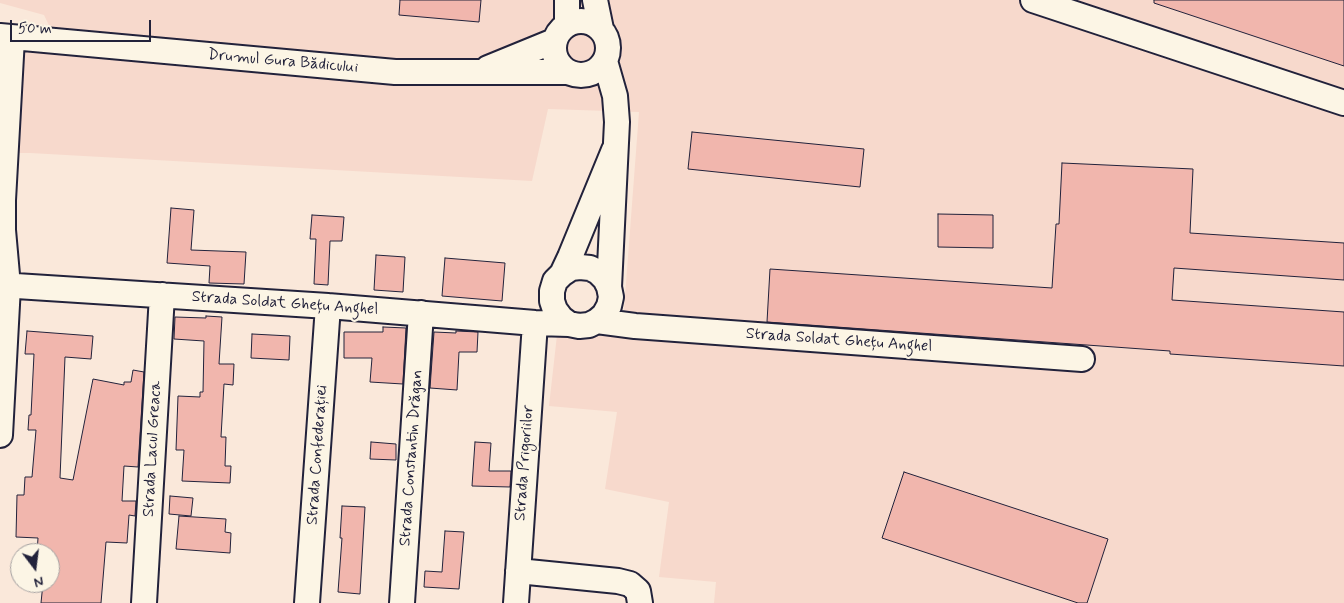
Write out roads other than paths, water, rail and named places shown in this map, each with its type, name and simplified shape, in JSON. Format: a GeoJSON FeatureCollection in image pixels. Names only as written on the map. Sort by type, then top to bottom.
{"type":"FeatureCollection","features":[{"type":"Feature","properties":{"kind":"street"},"geometry":{"type":"LineString","coordinates":[[567,0],[560,32],[553,50],[556,58],[560,66],[586,69],[612,87],[616,109],[609,287],[611,297],[609,306],[597,321],[579,326],[569,324],[555,310],[552,301],[554,286],[562,274],[614,150]]}},
{"type":"Feature","properties":{"kind":"street"},"geometry":{"type":"LineString","coordinates":[[595,0],[601,29]]}},
{"type":"Feature","properties":{"kind":"street"},"geometry":{"type":"LineString","coordinates":[[1033,0],[1344,103]]}},
{"type":"Feature","properties":{"kind":"street"},"geometry":{"type":"LineString","coordinates":[[478,73],[560,32],[576,21],[585,20],[594,23],[601,29],[606,36],[608,44],[608,52],[586,69]]}},
{"type":"Feature","properties":{"kind":"street"},"geometry":{"type":"LineString","coordinates":[[0,435],[4,285],[3,200],[6,37]]}},
{"type":"Feature","properties":{"kind":"street","name":"Drumul Gura Bădicului"},"geometry":{"type":"LineString","coordinates":[[6,37],[395,72],[478,73],[586,69]]}},
{"type":"Feature","properties":{"kind":"street"},"geometry":{"type":"LineString","coordinates":[[562,274],[571,268],[590,268],[598,272],[605,279],[609,287]]}},
{"type":"Feature","properties":{"kind":"street","name":"Strada Soldat Ghețu Anghel"},"geometry":{"type":"LineString","coordinates":[[4,285],[569,324]]}},
{"type":"Feature","properties":{"kind":"street","name":"Strada Lacul Greaca"},"geometry":{"type":"LineString","coordinates":[[144,603],[162,296]]}},
{"type":"Feature","properties":{"kind":"street"},"geometry":{"type":"LineString","coordinates":[[535,323],[552,301]]}},
{"type":"Feature","properties":{"kind":"street","name":"Strada Confederației"},"geometry":{"type":"LineString","coordinates":[[307,603],[328,306]]}},
{"type":"Feature","properties":{"kind":"street","name":"Strada Constantin Drăgan"},"geometry":{"type":"LineString","coordinates":[[402,603],[421,313]]}},
{"type":"Feature","properties":{"kind":"street","name":"Strada Soldat Ghețu Anghel"},"geometry":{"type":"LineString","coordinates":[[597,321],[635,326],[1082,359]]}},
{"type":"Feature","properties":{"kind":"street","name":"Strada Prigoriilor"},"geometry":{"type":"LineString","coordinates":[[516,603],[535,323]]}},
{"type":"Feature","properties":{"kind":"street"},"geometry":{"type":"LineString","coordinates":[[518,571],[618,581],[630,584],[638,591],[640,603]]}}]}
